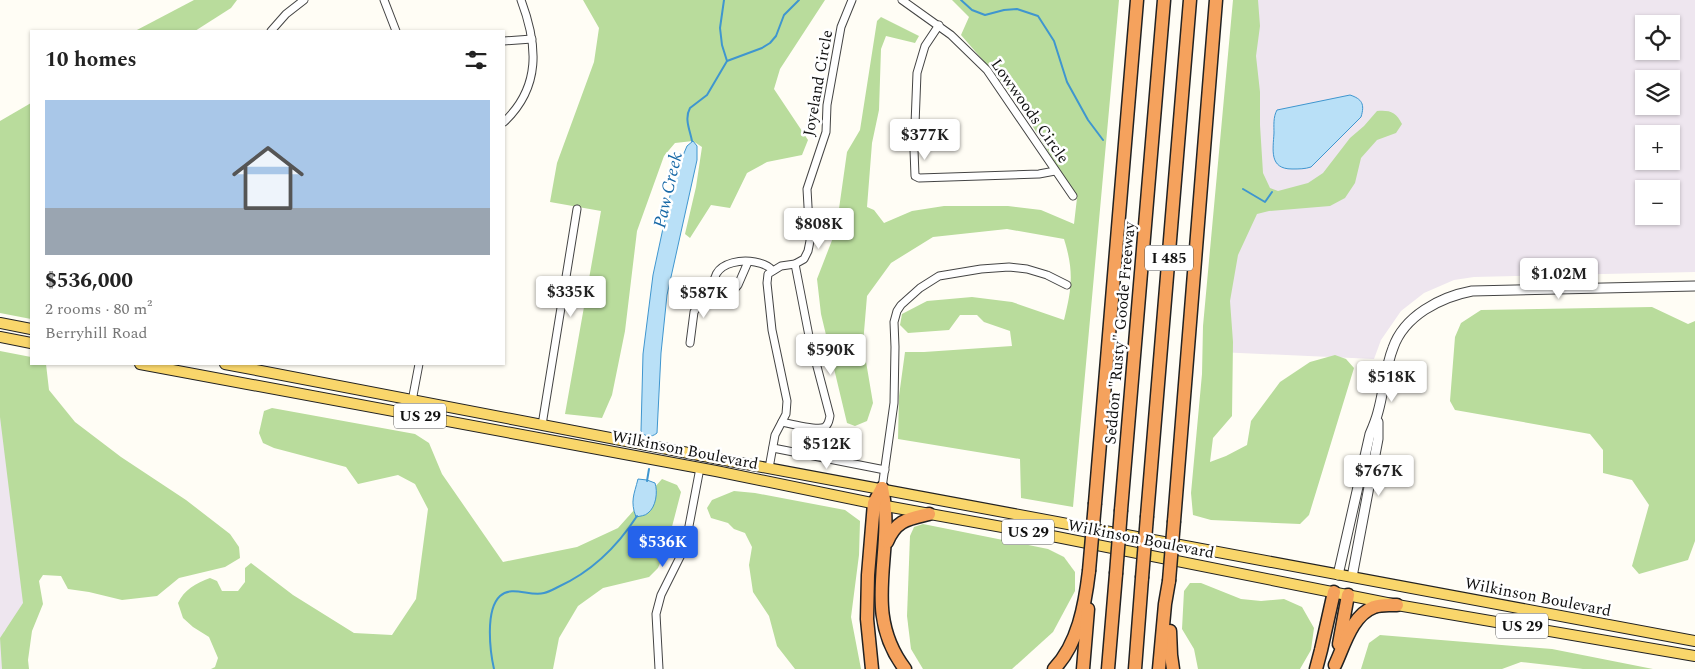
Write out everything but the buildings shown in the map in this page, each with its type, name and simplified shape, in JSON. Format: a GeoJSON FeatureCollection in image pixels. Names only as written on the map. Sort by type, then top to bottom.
{"type":"FeatureCollection","features":[{"type":"Feature","properties":{"kind":"highway"},"geometry":{"type":"LineString","coordinates":[[1083,669],[1088,607],[1088,577],[1137,0]]}},
{"type":"Feature","properties":{"kind":"highway","name":"Seddon \"Rusty\" Goode Freeway"},"geometry":{"type":"LineString","coordinates":[[1108,669],[1164,0]]}},
{"type":"Feature","properties":{"kind":"highway","name":"I 485"},"geometry":{"type":"LineString","coordinates":[[1135,669],[1190,0]]}},
{"type":"Feature","properties":{"kind":"highway"},"geometry":{"type":"LineString","coordinates":[[1159,669],[1169,581],[1216,0]]}},
{"type":"Feature","properties":{"kind":"highway"},"geometry":{"type":"LineString","coordinates":[[872,669],[867,600],[882,488]]}},
{"type":"Feature","properties":{"kind":"highway"},"geometry":{"type":"LineString","coordinates":[[880,504],[884,552],[881,577],[883,615],[891,646],[905,669]]}},
{"type":"Feature","properties":{"kind":"highway"},"geometry":{"type":"LineString","coordinates":[[884,552],[894,529],[901,522],[929,514]]}},
{"type":"Feature","properties":{"kind":"highway"},"geometry":{"type":"LineString","coordinates":[[1054,669],[1069,649],[1075,636],[1088,577]]}},
{"type":"Feature","properties":{"kind":"highway"},"geometry":{"type":"LineString","coordinates":[[1169,581],[1171,606],[1170,638],[1173,669]]}},
{"type":"Feature","properties":{"kind":"highway"},"geometry":{"type":"LineString","coordinates":[[1316,669],[1322,650],[1334,592]]}},
{"type":"Feature","properties":{"kind":"highway"},"geometry":{"type":"LineString","coordinates":[[1335,667],[1348,595]]}},
{"type":"Feature","properties":{"kind":"highway"},"geometry":{"type":"LineString","coordinates":[[1335,667],[1351,631],[1365,612],[1378,606],[1397,605]]}},
{"type":"Feature","properties":{"kind":"main road"},"geometry":{"type":"LineString","coordinates":[[0,323],[30,329]]}},
{"type":"Feature","properties":{"kind":"main road"},"geometry":{"type":"LineString","coordinates":[[0,337],[30,343]]}},
{"type":"Feature","properties":{"kind":"main road","name":"Wilkinson Boulevard"},"geometry":{"type":"LineString","coordinates":[[145,365],[700,468],[1397,605],[1695,656]]}},
{"type":"Feature","properties":{"kind":"main road","name":"Wilkinson Boulevard"},"geometry":{"type":"LineString","coordinates":[[231,365],[498,417],[1695,641]]}},
{"type":"Feature","properties":{"kind":"main road"},"geometry":{"type":"LineString","coordinates":[[495,429],[498,417]]}},
{"type":"Feature","properties":{"kind":"main road"},"geometry":{"type":"LineString","coordinates":[[700,468],[703,464],[708,463],[793,478],[839,480]]}},
{"type":"Feature","properties":{"kind":"main road"},"geometry":{"type":"LineString","coordinates":[[1334,592],[1338,575]]}},
{"type":"Feature","properties":{"kind":"main road"},"geometry":{"type":"LineString","coordinates":[[1348,595],[1352,577]]}},
{"type":"Feature","properties":{"kind":"street"},"geometry":{"type":"LineString","coordinates":[[272,30],[286,14],[304,0]]}},
{"type":"Feature","properties":{"kind":"street"},"geometry":{"type":"LineString","coordinates":[[384,0],[396,30]]}},
{"type":"Feature","properties":{"kind":"street"},"geometry":{"type":"LineString","coordinates":[[505,121],[517,108],[530,82],[533,65],[532,38],[521,0]]}},
{"type":"Feature","properties":{"kind":"street","name":"Joyeland Circle"},"geometry":{"type":"LineString","coordinates":[[795,264],[804,259],[808,251],[810,241],[807,189],[826,132],[827,105],[842,27],[852,0]]}},
{"type":"Feature","properties":{"kind":"street"},"geometry":{"type":"LineString","coordinates":[[902,0],[939,25],[925,46],[917,73],[914,150],[915,176],[919,178],[1039,174],[1055,171]]}},
{"type":"Feature","properties":{"kind":"street","name":"Lowwoods Circle"},"geometry":{"type":"LineString","coordinates":[[939,25],[969,52],[997,83],[1073,196]]}},
{"type":"Feature","properties":{"kind":"street"},"geometry":{"type":"LineString","coordinates":[[505,41],[532,38]]}},
{"type":"Feature","properties":{"kind":"street"},"geometry":{"type":"LineString","coordinates":[[542,425],[577,209]]}},
{"type":"Feature","properties":{"kind":"street"},"geometry":{"type":"LineString","coordinates":[[718,296],[713,280],[716,273],[724,266],[734,262],[760,262],[768,265],[772,270]]}},
{"type":"Feature","properties":{"kind":"street"},"geometry":{"type":"LineString","coordinates":[[690,343],[694,312],[698,306],[718,296],[725,296],[732,292],[738,285],[748,262]]}},
{"type":"Feature","properties":{"kind":"street"},"geometry":{"type":"LineString","coordinates":[[769,468],[775,435],[786,414],[787,401],[770,311],[768,274],[781,266],[795,264],[809,336],[830,416],[825,427],[818,429],[782,422]]}},
{"type":"Feature","properties":{"kind":"street"},"geometry":{"type":"LineString","coordinates":[[882,488],[894,403],[894,322],[901,305],[920,288],[939,276],[981,269],[1009,267],[1027,269],[1047,275],[1067,285]]}},
{"type":"Feature","properties":{"kind":"street"},"geometry":{"type":"LineString","coordinates":[[1352,577],[1378,439],[1378,414],[1388,362],[1397,338],[1406,326],[1421,312],[1451,296],[1482,290],[1695,286]]}},
{"type":"Feature","properties":{"kind":"street"},"geometry":{"type":"LineString","coordinates":[[412,400],[419,365]]}},
{"type":"Feature","properties":{"kind":"street"},"geometry":{"type":"LineString","coordinates":[[1338,575],[1370,434],[1378,414]]}},
{"type":"Feature","properties":{"kind":"street"},"geometry":{"type":"LineString","coordinates":[[773,448],[885,470]]}},
{"type":"Feature","properties":{"kind":"street"},"geometry":{"type":"LineString","coordinates":[[659,669],[656,614],[661,595],[684,547],[700,468]]}},
{"type":"Feature","properties":{"kind":"shaded area"},"geometry":{"type":"Polygon","coordinates":[[[1252,0],[1695,0],[1695,272],[1474,277],[1454,280],[1424,293],[1401,311],[1381,340],[1374,359],[1218,352],[1252,0]]]}},
{"type":"Feature","properties":{"kind":"shaded area"},"geometry":{"type":"Polygon","coordinates":[[[0,397],[31,608],[4,631],[9,669],[0,669],[0,397]]]}},
{"type":"Feature","properties":{"kind":"green space"},"geometry":{"type":"Polygon","coordinates":[[[194,0],[237,0],[231,8],[197,30],[137,30],[194,0]]]}},
{"type":"Feature","properties":{"kind":"green space"},"geometry":{"type":"Polygon","coordinates":[[[583,0],[825,0],[780,69],[774,89],[808,140],[802,155],[767,162],[747,173],[730,208],[711,205],[690,238],[685,234],[696,187],[702,147],[693,141],[675,143],[664,156],[637,231],[625,331],[612,395],[602,418],[565,414],[601,211],[550,202],[557,163],[594,62],[599,28],[583,0]]]}},
{"type":"Feature","properties":{"kind":"green space"},"geometry":{"type":"Polygon","coordinates":[[[952,0],[1119,0],[1073,507],[1021,498],[1020,459],[898,439],[899,396],[905,352],[1012,346],[1010,331],[984,322],[977,315],[960,315],[949,330],[908,333],[900,325],[902,314],[927,301],[972,297],[1012,302],[1064,320],[1069,298],[1071,270],[1064,239],[1007,229],[933,237],[891,263],[867,296],[863,344],[873,403],[867,421],[855,426],[847,423],[821,314],[817,279],[836,230],[847,152],[860,130],[877,21],[881,17],[919,36],[915,43],[886,36],[881,49],[879,110],[872,143],[867,207],[874,210],[884,223],[912,211],[944,206],[1008,206],[1041,210],[1074,224],[1077,198],[1014,96],[961,35],[969,17],[952,0]]]}},
{"type":"Feature","properties":{"kind":"green space"},"geometry":{"type":"Polygon","coordinates":[[[1233,0],[1258,0],[1260,26],[1256,56],[1260,92],[1263,173],[1270,188],[1278,191],[1308,183],[1323,173],[1350,138],[1377,111],[1392,113],[1402,124],[1396,133],[1377,140],[1361,158],[1355,183],[1345,198],[1330,206],[1269,211],[1257,214],[1238,255],[1230,301],[1233,342],[1232,416],[1213,438],[1210,462],[1247,445],[1251,421],[1280,382],[1310,362],[1335,355],[1346,359],[1354,368],[1309,515],[1300,524],[1211,520],[1193,515],[1191,493],[1202,374],[1203,326],[1233,0]]]}},
{"type":"Feature","properties":{"kind":"green space"},"geometry":{"type":"Polygon","coordinates":[[[30,104],[30,319],[0,313],[0,121],[30,104]]]}},
{"type":"Feature","properties":{"kind":"green space"},"geometry":{"type":"Polygon","coordinates":[[[1652,307],[1688,324],[1695,321],[1695,541],[1688,560],[1639,574],[1632,566],[1649,505],[1632,480],[1603,473],[1603,450],[1590,434],[1455,410],[1450,401],[1455,337],[1461,323],[1481,310],[1652,307]]]}},
{"type":"Feature","properties":{"kind":"green space"},"geometry":{"type":"Polygon","coordinates":[[[0,351],[30,357],[30,365],[46,365],[49,390],[75,422],[121,457],[186,500],[230,534],[239,547],[240,558],[225,567],[179,578],[157,596],[122,600],[68,589],[61,576],[43,575],[39,581],[43,604],[32,631],[28,660],[29,669],[2,669],[0,638],[23,603],[0,417],[0,351]]]}},
{"type":"Feature","properties":{"kind":"green space"},"geometry":{"type":"Polygon","coordinates":[[[272,408],[415,434],[429,443],[442,474],[503,562],[577,547],[618,528],[662,479],[677,485],[681,492],[667,546],[658,568],[649,577],[603,588],[578,606],[559,638],[553,669],[211,669],[215,667],[218,658],[209,637],[183,618],[178,603],[191,588],[210,578],[217,581],[222,591],[238,591],[245,582],[245,568],[251,563],[293,595],[354,633],[392,635],[416,599],[428,509],[415,484],[398,475],[358,484],[346,467],[274,448],[263,443],[259,433],[264,411],[272,408]]]}},
{"type":"Feature","properties":{"kind":"green space"},"geometry":{"type":"Polygon","coordinates":[[[734,491],[755,493],[845,510],[860,521],[859,555],[851,617],[861,669],[795,669],[777,646],[769,616],[753,592],[749,565],[752,547],[745,533],[734,529],[728,523],[711,518],[707,508],[712,500],[734,491]]]}},
{"type":"Feature","properties":{"kind":"green space"},"geometry":{"type":"Polygon","coordinates":[[[923,524],[1048,549],[1064,557],[1075,572],[1075,591],[1053,632],[1012,669],[923,669],[911,649],[907,616],[910,536],[914,527],[923,524]]]}},
{"type":"Feature","properties":{"kind":"green space"},"geometry":{"type":"Polygon","coordinates":[[[1190,583],[1201,583],[1241,599],[1261,601],[1284,599],[1302,607],[1314,628],[1311,650],[1300,669],[1198,669],[1194,649],[1182,629],[1184,591],[1190,583]]]}},
{"type":"Feature","properties":{"kind":"green space"},"geometry":{"type":"Polygon","coordinates":[[[1380,635],[1552,649],[1653,669],[1583,669],[1521,662],[1502,669],[1361,669],[1369,643],[1380,635]]]}},
{"type":"Feature","properties":{"kind":"water"},"geometry":{"type":"Polygon","coordinates":[[[1350,95],[1360,100],[1363,109],[1361,117],[1311,167],[1292,169],[1279,166],[1273,152],[1274,121],[1277,110],[1350,95]]]}},
{"type":"Feature","properties":{"kind":"water"},"geometry":{"type":"Polygon","coordinates":[[[693,141],[697,146],[697,160],[667,295],[661,353],[657,433],[653,436],[648,436],[644,435],[641,431],[643,354],[653,275],[674,177],[687,146],[693,141]]]}},
{"type":"Feature","properties":{"kind":"water"},"geometry":{"type":"Polygon","coordinates":[[[638,479],[655,483],[656,495],[655,503],[651,510],[645,515],[636,517],[633,502],[638,479]]]}},
{"type":"Feature","properties":{"kind":"waterway"},"geometry":{"type":"LineString","coordinates":[[724,0],[720,28],[722,45],[727,61]]}},
{"type":"Feature","properties":{"kind":"waterway","name":"Paw Creek"},"geometry":{"type":"LineString","coordinates":[[692,141],[687,120],[690,108],[707,95],[727,61],[762,48],[770,43],[776,36],[784,15],[799,0]]}},
{"type":"Feature","properties":{"kind":"waterway"},"geometry":{"type":"LineString","coordinates":[[961,0],[972,10],[985,15],[1017,9],[1038,16],[1054,41],[1067,82],[1088,120],[1103,140]]}},
{"type":"Feature","properties":{"kind":"waterway"},"geometry":{"type":"LineString","coordinates":[[1243,189],[1265,202],[1272,192]]}},
{"type":"Feature","properties":{"kind":"waterway","name":"Paw Creek"},"geometry":{"type":"LineString","coordinates":[[647,481],[649,469]]}},
{"type":"Feature","properties":{"kind":"waterway","name":"Paw Creek"},"geometry":{"type":"LineString","coordinates":[[494,669],[490,642],[490,621],[495,602],[500,596],[510,591],[533,594],[544,593],[570,581],[602,558],[621,538],[637,516]]}}]}
